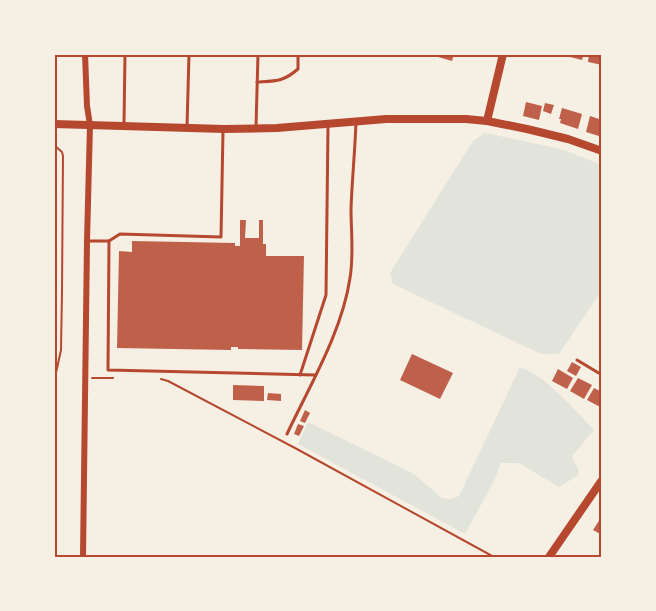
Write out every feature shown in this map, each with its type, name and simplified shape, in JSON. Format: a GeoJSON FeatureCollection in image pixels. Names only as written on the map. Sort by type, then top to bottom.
{"type":"FeatureCollection","features":[{"type":"Feature","properties":{"kind":"street"},"geometry":{"type":"LineString","coordinates":[[83,557],[90,125],[85,54]]}},
{"type":"Feature","properties":{"kind":"street"},"geometry":{"type":"LineString","coordinates":[[487,121],[503,54]]}},
{"type":"Feature","properties":{"kind":"street"},"geometry":{"type":"LineString","coordinates":[[54,124],[224,129],[428,118],[487,121],[558,136],[602,151]]}},
{"type":"Feature","properties":{"kind":"street"},"geometry":{"type":"LineString","coordinates":[[549,557],[602,480]]}},
{"type":"Feature","properties":{"kind":"lane"},"geometry":{"type":"LineString","coordinates":[[124,126],[125,54]]}},
{"type":"Feature","properties":{"kind":"lane"},"geometry":{"type":"LineString","coordinates":[[187,129],[189,54]]}},
{"type":"Feature","properties":{"kind":"lane"},"geometry":{"type":"LineString","coordinates":[[256,128],[258,54]]}},
{"type":"Feature","properties":{"kind":"lane"},"geometry":{"type":"LineString","coordinates":[[257,82],[280,81],[289,77],[298,69],[298,54]]}},
{"type":"Feature","properties":{"kind":"lane"},"geometry":{"type":"LineString","coordinates":[[287,434],[341,315],[351,276],[351,210],[356,121]]}},
{"type":"Feature","properties":{"kind":"lane"},"geometry":{"type":"LineString","coordinates":[[300,375],[326,295],[328,124]]}},
{"type":"Feature","properties":{"kind":"lane"},"geometry":{"type":"LineString","coordinates":[[87,241],[109,241],[120,234],[221,237],[224,129]]}},
{"type":"Feature","properties":{"kind":"lane"},"geometry":{"type":"LineString","coordinates":[[109,241],[108,370],[315,375]]}},
{"type":"Feature","properties":{"kind":"lane"},"geometry":{"type":"LineString","coordinates":[[577,360],[602,375]]}},
{"type":"Feature","properties":{"kind":"path"},"geometry":{"type":"LineString","coordinates":[[54,144],[63,152],[61,350],[54,383],[54,415]]}},
{"type":"Feature","properties":{"kind":"path"},"geometry":{"type":"LineString","coordinates":[[158,377],[295,448],[494,557]]}},
{"type":"Feature","properties":{"kind":"path"},"geometry":{"type":"LineString","coordinates":[[86,379],[122,378]]}},
{"type":"Feature","properties":{"kind":"shaded area"},"geometry":{"type":"Polygon","coordinates":[[[485,133],[561,149],[602,165],[602,290],[559,354],[541,354],[393,284],[390,273],[473,141],[485,133]]]}},
{"type":"Feature","properties":{"kind":"shaded area"},"geometry":{"type":"Polygon","coordinates":[[[520,367],[530,371],[550,386],[594,430],[572,456],[579,471],[577,476],[559,487],[519,463],[501,463],[495,479],[465,534],[298,444],[308,422],[414,474],[442,498],[451,499],[459,496],[520,367]]]}},
{"type":"Feature","properties":{"kind":"building"},"geometry":{"type":"Polygon","coordinates":[[[439,54],[454,54],[452,61],[438,57],[439,54]]]}},
{"type":"Feature","properties":{"kind":"building"},"geometry":{"type":"Polygon","coordinates":[[[570,54],[584,54],[582,60],[570,57],[570,54]]]}},
{"type":"Feature","properties":{"kind":"building"},"geometry":{"type":"Polygon","coordinates":[[[589,54],[602,54],[602,65],[588,62],[589,54]]]}},
{"type":"Feature","properties":{"kind":"building"},"geometry":{"type":"Polygon","coordinates":[[[526,102],[542,106],[539,120],[523,116],[526,102]]]}},
{"type":"Feature","properties":{"kind":"building"},"geometry":{"type":"Polygon","coordinates":[[[545,103],[554,105],[551,114],[543,111],[545,103]]]}},
{"type":"Feature","properties":{"kind":"building"},"geometry":{"type":"Polygon","coordinates":[[[562,108],[582,114],[578,129],[560,123],[562,108]]]}},
{"type":"Feature","properties":{"kind":"building"},"geometry":{"type":"Polygon","coordinates":[[[590,116],[602,120],[602,137],[586,132],[590,116]]]}},
{"type":"Feature","properties":{"kind":"building"},"geometry":{"type":"Polygon","coordinates":[[[240,220],[246,220],[245,238],[259,238],[259,220],[263,220],[263,244],[266,244],[266,256],[304,256],[302,350],[238,349],[238,347],[231,347],[231,350],[117,348],[119,251],[132,252],[132,241],[235,243],[235,246],[240,246],[240,220]]]}},
{"type":"Feature","properties":{"kind":"building"},"geometry":{"type":"Polygon","coordinates":[[[412,354],[453,373],[440,399],[400,380],[412,354]]]}},
{"type":"Feature","properties":{"kind":"building"},"geometry":{"type":"Polygon","coordinates":[[[572,362],[581,367],[576,376],[567,371],[572,362]]]}},
{"type":"Feature","properties":{"kind":"building"},"geometry":{"type":"Polygon","coordinates":[[[558,369],[573,378],[567,389],[552,381],[558,369]]]}},
{"type":"Feature","properties":{"kind":"building"},"geometry":{"type":"Polygon","coordinates":[[[578,378],[592,385],[584,399],[570,391],[578,378]]]}},
{"type":"Feature","properties":{"kind":"building"},"geometry":{"type":"Polygon","coordinates":[[[233,385],[264,386],[264,401],[233,400],[233,385]]]}},
{"type":"Feature","properties":{"kind":"building"},"geometry":{"type":"Polygon","coordinates":[[[594,388],[602,392],[602,408],[587,400],[594,388]]]}},
{"type":"Feature","properties":{"kind":"building"},"geometry":{"type":"Polygon","coordinates":[[[268,393],[281,394],[281,401],[267,400],[268,393]]]}},
{"type":"Feature","properties":{"kind":"building"},"geometry":{"type":"Polygon","coordinates":[[[305,410],[310,413],[305,423],[300,421],[305,410]]]}},
{"type":"Feature","properties":{"kind":"building"},"geometry":{"type":"Polygon","coordinates":[[[298,424],[304,426],[299,436],[294,434],[298,424]]]}},
{"type":"Feature","properties":{"kind":"building"},"geometry":{"type":"Polygon","coordinates":[[[602,516],[602,535],[593,530],[602,516]]]}}]}
